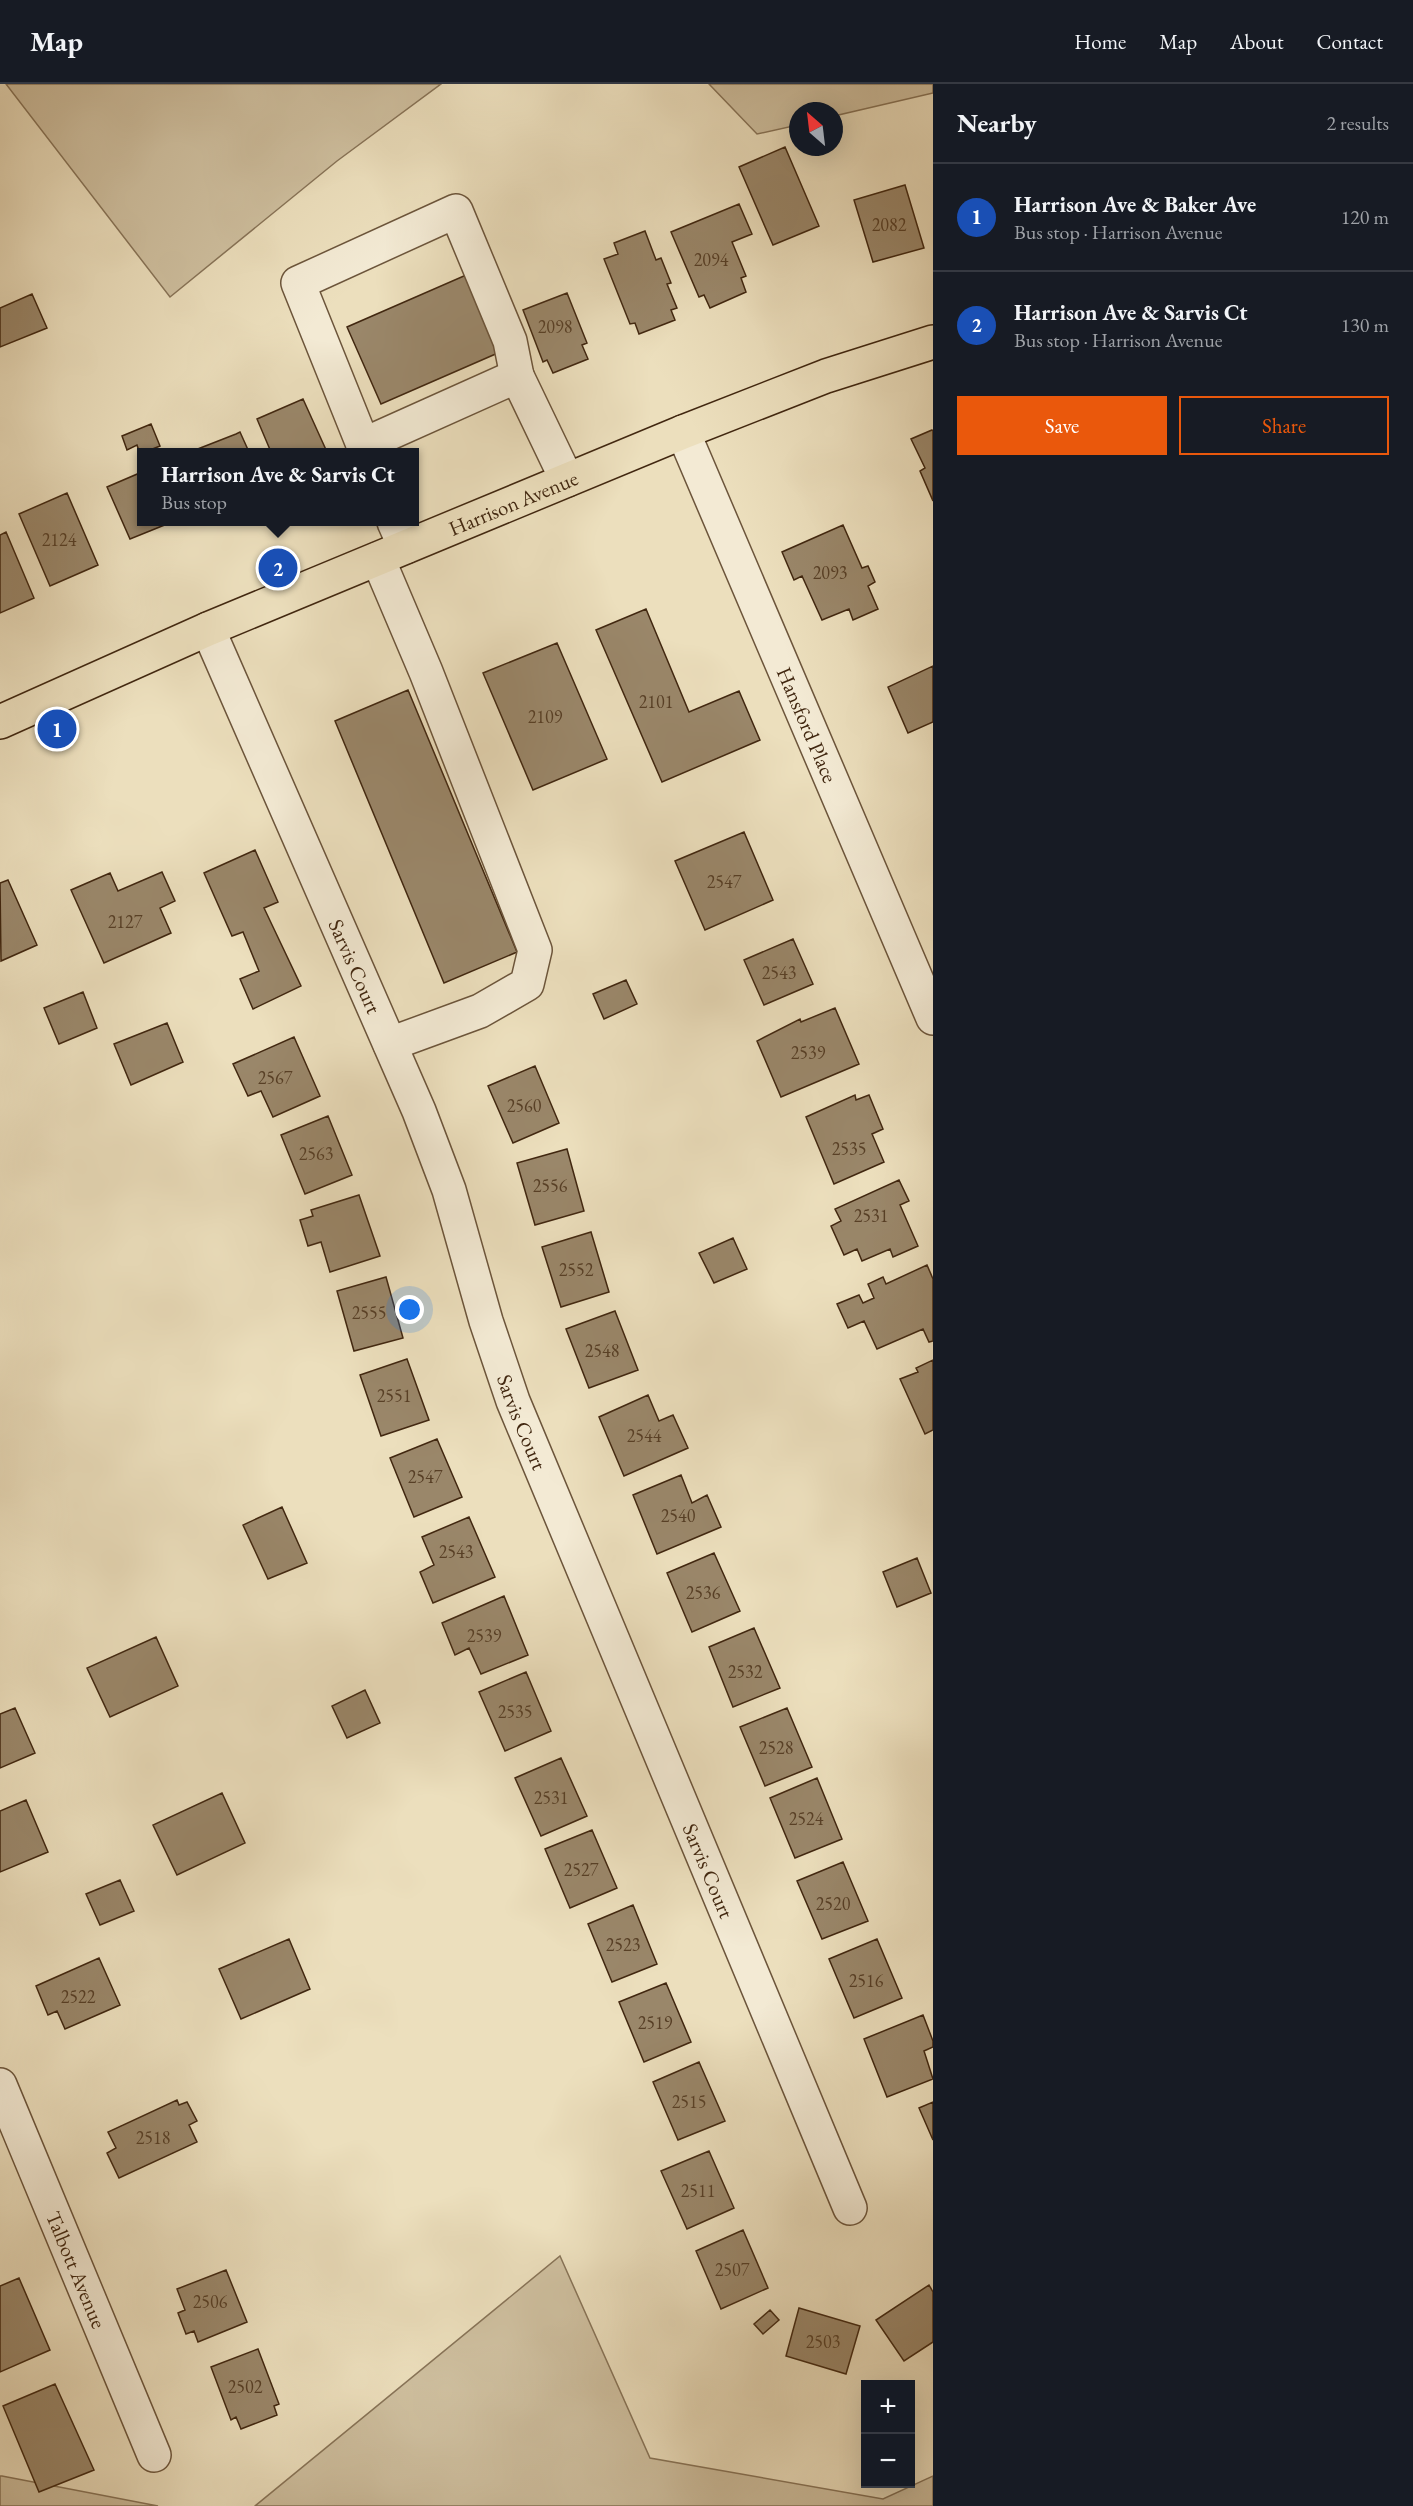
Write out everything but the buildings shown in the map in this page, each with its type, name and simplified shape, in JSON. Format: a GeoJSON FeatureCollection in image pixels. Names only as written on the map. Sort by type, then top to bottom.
{"type":"FeatureCollection","features":[{"type":"Feature","properties":{"kind":"main road","name":"Harrison Avenue"},"geometry":{"type":"LineString","coordinates":[[0,722],[208,630],[392,542],[567,480],[826,376],[933,342]]}},
{"type":"Feature","properties":{"kind":"street"},"geometry":{"type":"LineString","coordinates":[[365,448],[298,284],[456,211],[510,341],[517,376],[567,480]]}},
{"type":"Feature","properties":{"kind":"street"},"geometry":{"type":"LineString","coordinates":[[367,448],[517,376]]}},
{"type":"Feature","properties":{"kind":"street","name":"Hansford Place"},"geometry":{"type":"LineString","coordinates":[[683,432],[933,1018]]}},
{"type":"Feature","properties":{"kind":"street"},"geometry":{"type":"LineString","coordinates":[[390,1044],[480,1011],[527,984],[535,950],[426,672],[392,542]]}},
{"type":"Feature","properties":{"kind":"street","name":"Sarvis Court"},"geometry":{"type":"LineString","coordinates":[[208,630],[419,1111],[449,1190],[486,1321],[513,1401],[850,2208]]}},
{"type":"Feature","properties":{"kind":"street","name":"Talbott Avenue"},"geometry":{"type":"LineString","coordinates":[[0,2085],[154,2455]]}},
{"type":"Feature","properties":{"kind":"shaded area"},"geometry":{"type":"Polygon","coordinates":[[[6,84],[441,84],[337,161],[170,297],[6,84]]]}},
{"type":"Feature","properties":{"kind":"shaded area"},"geometry":{"type":"Polygon","coordinates":[[[709,84],[933,84],[933,93],[843,114],[843,102],[789,102],[789,127],[757,134],[709,84]]]}},
{"type":"Feature","properties":{"kind":"shaded area"},"geometry":{"type":"Polygon","coordinates":[[[560,2256],[650,2458],[883,2499],[907,2488],[915,2488],[915,2484],[933,2476],[933,2506],[255,2506],[560,2256]]]}},
{"type":"Feature","properties":{"kind":"shaded area"},"geometry":{"type":"Polygon","coordinates":[[[0,2476],[2,2476],[158,2506],[0,2506],[0,2476]]]}},
{"type":"Feature","properties":{"kind":"place","name":"Harrison Ave & Sarvis Ct"},"geometry":{"type":"Point","coordinates":[278,568]}},
{"type":"Feature","properties":{"kind":"place","name":"Harrison Ave & Baker Ave"},"geometry":{"type":"Point","coordinates":[57,729]}}]}
